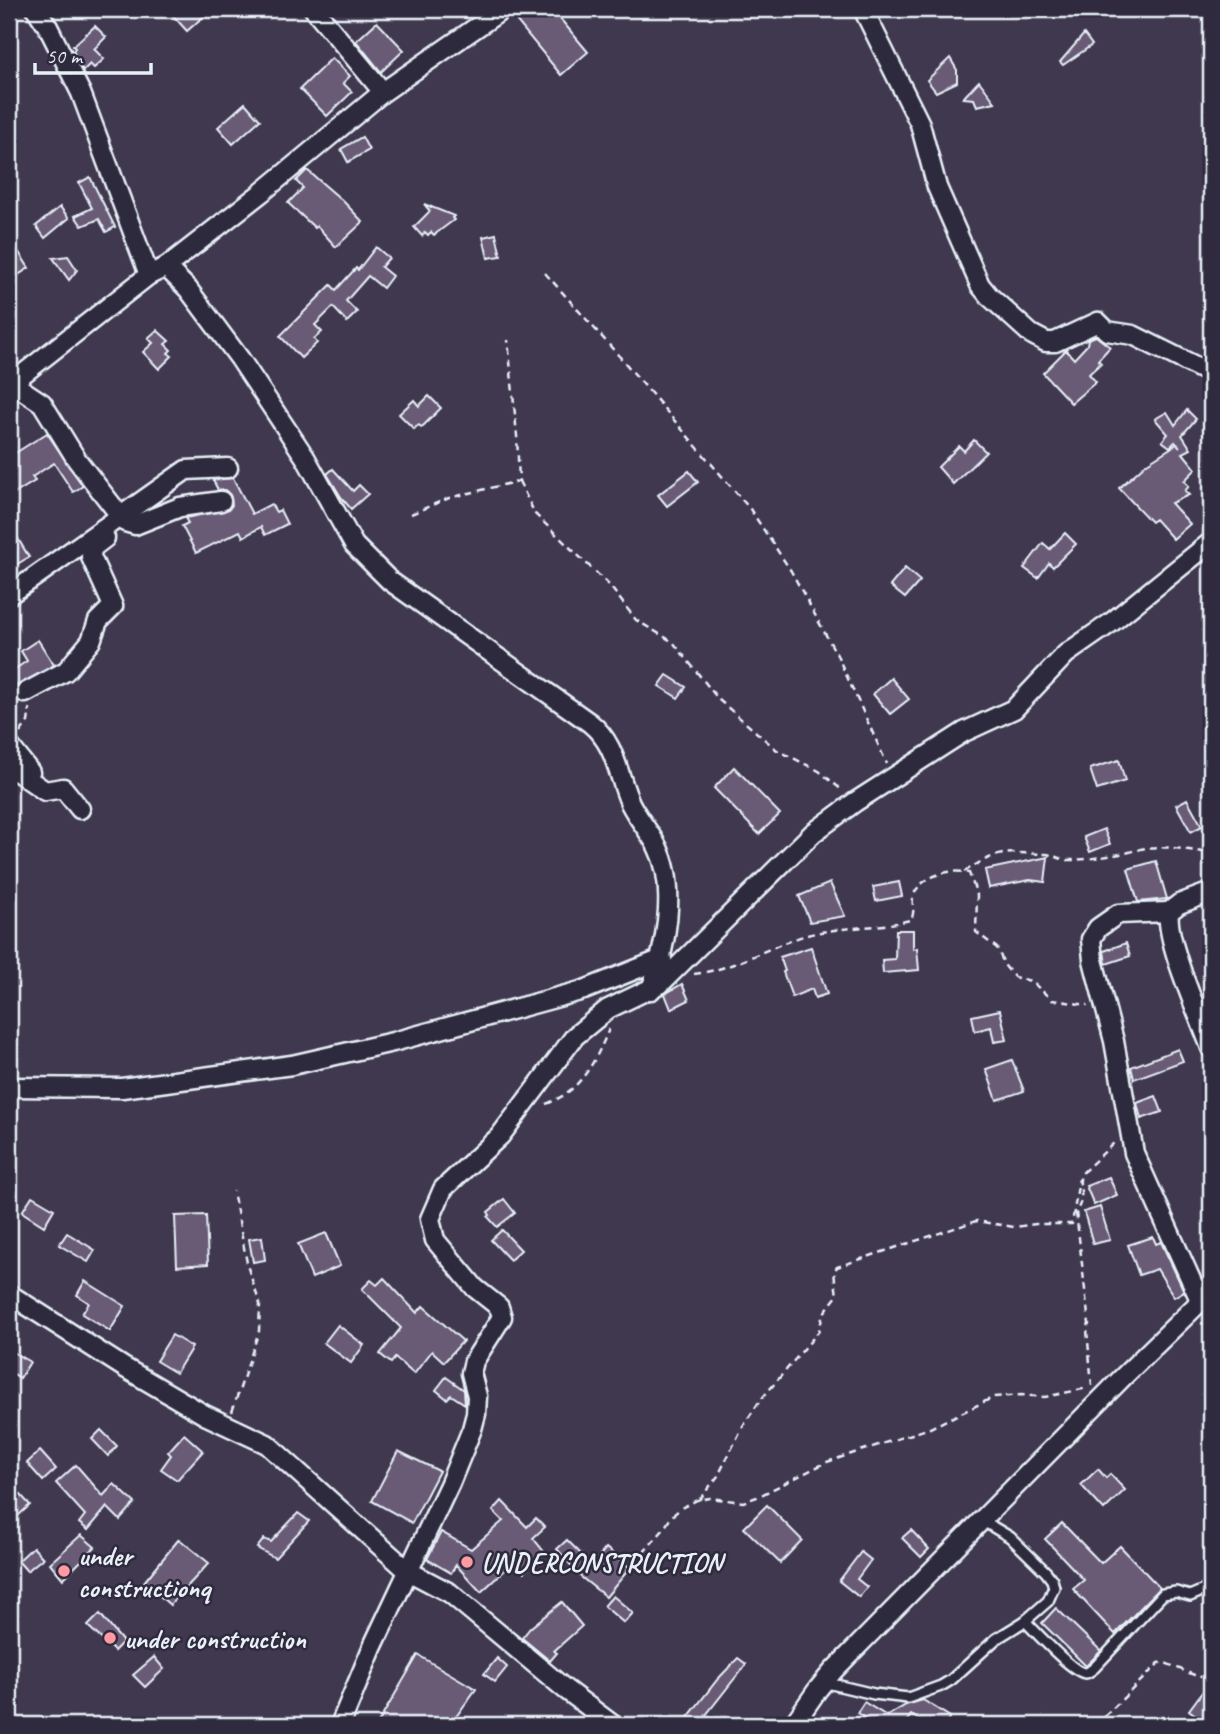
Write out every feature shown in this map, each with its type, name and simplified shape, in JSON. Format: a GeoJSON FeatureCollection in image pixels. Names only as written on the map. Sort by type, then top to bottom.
{"type":"FeatureCollection","features":[{"type":"Feature","properties":{"kind":"street"},"geometry":{"type":"LineString","coordinates":[[36,9],[81,93],[149,275]]}},
{"type":"Feature","properties":{"kind":"street"},"geometry":{"type":"LineString","coordinates":[[314,9],[383,92]]}},
{"type":"Feature","properties":{"kind":"street"},"geometry":{"type":"LineString","coordinates":[[221,501],[180,507],[135,525],[122,520],[77,460],[42,403],[10,384],[149,275],[166,267],[261,194],[383,92],[503,9]]}},
{"type":"Feature","properties":{"kind":"street"},"geometry":{"type":"LineString","coordinates":[[863,9],[920,124],[937,187],[972,271],[989,296],[1031,334],[1046,342],[1055,342],[1098,322],[1107,331],[1133,335],[1211,374]]}},
{"type":"Feature","properties":{"kind":"street"},"geometry":{"type":"LineString","coordinates":[[166,267],[188,289],[240,359],[305,457],[354,545],[368,561],[390,581],[590,723],[606,738],[630,803],[660,852],[668,880],[662,959],[650,990]]}},
{"type":"Feature","properties":{"kind":"street"},"geometry":{"type":"LineString","coordinates":[[9,595],[122,520],[186,470],[228,468]]}},
{"type":"Feature","properties":{"kind":"street"},"geometry":{"type":"LineString","coordinates":[[25,693],[66,671],[91,641],[98,621],[112,609],[113,605],[90,552],[122,520]]}},
{"type":"Feature","properties":{"kind":"street"},"geometry":{"type":"LineString","coordinates":[[340,1725],[372,1648],[450,1483],[474,1422],[478,1396],[471,1373],[474,1361],[502,1317],[499,1307],[475,1288],[435,1240],[430,1219],[443,1189],[500,1136],[568,1044],[584,1027],[608,1010],[650,990],[666,978],[813,833],[855,802],[964,732],[1014,709],[1066,654],[1112,622],[1211,542]]}},
{"type":"Feature","properties":{"kind":"street"},"geometry":{"type":"LineString","coordinates":[[9,745],[31,773]]}},
{"type":"Feature","properties":{"kind":"street"},"geometry":{"type":"LineString","coordinates":[[9,766],[45,791],[63,788],[80,809]]}},
{"type":"Feature","properties":{"kind":"street"},"geometry":{"type":"LineString","coordinates":[[793,1725],[823,1682],[1206,1295],[1134,1153],[1114,1041],[1093,960],[1091,939],[1098,928],[1118,914],[1169,912],[1179,904],[1211,892]]}},
{"type":"Feature","properties":{"kind":"street"},"geometry":{"type":"LineString","coordinates":[[1169,912],[1167,922],[1173,944],[1211,1048]]}},
{"type":"Feature","properties":{"kind":"street"},"geometry":{"type":"LineString","coordinates":[[9,1087],[122,1088],[292,1065],[393,1042],[584,990],[662,959]]}},
{"type":"Feature","properties":{"kind":"street"},"geometry":{"type":"LineString","coordinates":[[9,1294],[205,1415],[267,1444],[408,1571],[450,1593],[612,1725]]}},
{"type":"Feature","properties":{"kind":"lane"},"geometry":{"type":"LineString","coordinates":[[823,1682],[874,1694],[908,1698],[951,1681],[996,1639],[1025,1621],[1048,1601],[1054,1587],[1052,1580],[1010,1537],[983,1521]]}},
{"type":"Feature","properties":{"kind":"lane"},"geometry":{"type":"LineString","coordinates":[[1025,1621],[1071,1666],[1087,1673],[1163,1594],[1176,1592],[1189,1596],[1211,1587]]}},
{"type":"Feature","properties":{"kind":"path"},"geometry":{"type":"LineString","coordinates":[[545,273],[750,509],[791,571],[838,657],[893,778]]}},
{"type":"Feature","properties":{"kind":"path"},"geometry":{"type":"LineString","coordinates":[[9,335],[26,370]]}},
{"type":"Feature","properties":{"kind":"path"},"geometry":{"type":"LineString","coordinates":[[509,340],[519,481],[535,514],[609,585],[636,620],[673,642],[719,700],[777,750],[819,771],[855,802]]}},
{"type":"Feature","properties":{"kind":"path"},"geometry":{"type":"LineString","coordinates":[[411,514],[449,498],[519,481]]}},
{"type":"Feature","properties":{"kind":"path"},"geometry":{"type":"LineString","coordinates":[[9,635],[13,644],[9,661]]}},
{"type":"Feature","properties":{"kind":"path"},"geometry":{"type":"LineString","coordinates":[[9,745],[28,722],[31,704],[25,693]]}},
{"type":"Feature","properties":{"kind":"path"},"geometry":{"type":"LineString","coordinates":[[964,872],[984,859],[1004,853],[1033,856],[1048,854],[1068,861],[1119,855],[1146,848],[1211,853]]}},
{"type":"Feature","properties":{"kind":"path"},"geometry":{"type":"LineString","coordinates":[[666,978],[726,968],[792,940],[827,930],[885,926],[910,920],[914,913],[913,896],[925,882],[946,872],[964,872],[969,873],[976,895],[976,932],[997,948],[1014,977],[1031,981],[1052,1000],[1096,1006],[1103,999]]}},
{"type":"Feature","properties":{"kind":"path"},"geometry":{"type":"LineString","coordinates":[[517,1116],[559,1099],[579,1083],[596,1059],[610,1027]]}},
{"type":"Feature","properties":{"kind":"path"},"geometry":{"type":"LineString","coordinates":[[699,1500],[718,1476],[743,1426],[759,1402],[819,1331],[822,1314],[836,1298],[834,1272],[837,1267],[976,1221],[1014,1227],[1072,1224],[1082,1173],[1129,1128]]}},
{"type":"Feature","properties":{"kind":"path"},"geometry":{"type":"LineString","coordinates":[[635,1562],[671,1517],[681,1508],[699,1500],[710,1498],[743,1502],[758,1497],[827,1462],[930,1428],[994,1397],[1045,1397],[1092,1386],[1087,1330],[1089,1324],[1076,1212],[1083,1198],[1079,1179]]}},
{"type":"Feature","properties":{"kind":"path"},"geometry":{"type":"LineString","coordinates":[[228,1425],[259,1331],[260,1304],[248,1268],[233,1191]]}},
{"type":"Feature","properties":{"kind":"path"},"geometry":{"type":"LineString","coordinates":[[1097,1725],[1159,1663],[1163,1662],[1199,1677],[1211,1676]]}},
{"type":"Feature","properties":{"kind":"building"},"geometry":{"type":"Polygon","coordinates":[[[167,9],[212,9],[187,31],[167,9]]]}},
{"type":"Feature","properties":{"kind":"building"},"geometry":{"type":"Polygon","coordinates":[[[528,9],[552,9],[588,52],[561,75],[515,19],[528,9]]]}},
{"type":"Feature","properties":{"kind":"building"},"geometry":{"type":"Polygon","coordinates":[[[377,22],[404,50],[381,72],[356,41],[377,22]]]}},
{"type":"Feature","properties":{"kind":"building"},"geometry":{"type":"Polygon","coordinates":[[[95,26],[106,37],[94,49],[104,59],[94,68],[90,64],[83,71],[73,46],[95,26]]]}},
{"type":"Feature","properties":{"kind":"building"},"geometry":{"type":"Polygon","coordinates":[[[1084,34],[1092,45],[1063,65],[1060,62],[1084,34]]]}},
{"type":"Feature","properties":{"kind":"building"},"geometry":{"type":"Polygon","coordinates":[[[332,58],[350,76],[343,83],[352,92],[327,116],[300,89],[332,58]]]}},
{"type":"Feature","properties":{"kind":"building"},"geometry":{"type":"Polygon","coordinates":[[[950,58],[957,70],[957,82],[936,92],[927,80],[950,58]]]}},
{"type":"Feature","properties":{"kind":"building"},"geometry":{"type":"Polygon","coordinates":[[[979,81],[995,102],[977,106],[974,99],[963,98],[979,81]]]}},
{"type":"Feature","properties":{"kind":"building"},"geometry":{"type":"Polygon","coordinates":[[[245,103],[260,120],[233,144],[218,127],[245,103]]]}},
{"type":"Feature","properties":{"kind":"building"},"geometry":{"type":"Polygon","coordinates":[[[362,137],[369,150],[348,162],[341,149],[362,137]]]}},
{"type":"Feature","properties":{"kind":"building"},"geometry":{"type":"Polygon","coordinates":[[[307,170],[363,222],[336,247],[317,226],[315,228],[288,203],[303,188],[296,181],[307,170]]]}},
{"type":"Feature","properties":{"kind":"building"},"geometry":{"type":"Polygon","coordinates":[[[90,177],[115,227],[106,232],[99,219],[82,226],[75,216],[92,208],[79,183],[90,177]]]}},
{"type":"Feature","properties":{"kind":"building"},"geometry":{"type":"Polygon","coordinates":[[[424,204],[454,216],[454,220],[434,235],[425,232],[422,236],[414,227],[430,211],[424,204]]]}},
{"type":"Feature","properties":{"kind":"building"},"geometry":{"type":"Polygon","coordinates":[[[60,207],[69,218],[45,238],[36,226],[60,207]]]}},
{"type":"Feature","properties":{"kind":"building"},"geometry":{"type":"Polygon","coordinates":[[[496,234],[501,256],[488,258],[483,237],[496,234]]]}},
{"type":"Feature","properties":{"kind":"building"},"geometry":{"type":"Polygon","coordinates":[[[9,237],[29,268],[18,275],[9,261],[9,237]]]}},
{"type":"Feature","properties":{"kind":"building"},"geometry":{"type":"Polygon","coordinates":[[[376,247],[389,258],[381,267],[392,276],[383,288],[368,276],[346,301],[357,312],[347,322],[333,307],[315,325],[322,332],[314,339],[317,343],[301,358],[280,336],[331,285],[336,290],[356,268],[358,270],[376,247]]]}},
{"type":"Feature","properties":{"kind":"building"},"geometry":{"type":"Polygon","coordinates":[[[68,256],[77,270],[69,280],[53,258],[68,256]]]}},
{"type":"Feature","properties":{"kind":"building"},"geometry":{"type":"Polygon","coordinates":[[[157,330],[169,341],[165,344],[171,350],[168,353],[172,356],[159,369],[143,352],[153,343],[148,338],[157,330]]]}},
{"type":"Feature","properties":{"kind":"building"},"geometry":{"type":"Polygon","coordinates":[[[1096,336],[1110,347],[1098,360],[1101,363],[1089,374],[1096,382],[1071,403],[1043,373],[1066,350],[1074,359],[1087,345],[1088,339],[1096,336]]]}},
{"type":"Feature","properties":{"kind":"building"},"geometry":{"type":"Polygon","coordinates":[[[429,396],[441,408],[422,427],[418,425],[414,429],[399,414],[414,400],[419,406],[429,396]]]}},
{"type":"Feature","properties":{"kind":"building"},"geometry":{"type":"Polygon","coordinates":[[[1187,410],[1196,419],[1182,435],[1191,449],[1183,453],[1196,469],[1184,481],[1189,486],[1185,491],[1189,495],[1171,503],[1190,524],[1173,539],[1155,519],[1151,522],[1119,488],[1147,463],[1177,444],[1175,442],[1170,447],[1162,441],[1168,434],[1155,419],[1167,412],[1175,425],[1187,410]]]}},
{"type":"Feature","properties":{"kind":"building"},"geometry":{"type":"Polygon","coordinates":[[[47,433],[83,486],[73,492],[54,463],[32,477],[35,481],[9,497],[9,480],[14,476],[9,468],[9,457],[47,433]]]}},
{"type":"Feature","properties":{"kind":"building"},"geometry":{"type":"Polygon","coordinates":[[[974,440],[986,452],[953,484],[938,467],[959,446],[964,451],[974,440]]]}},
{"type":"Feature","properties":{"kind":"building"},"geometry":{"type":"Polygon","coordinates":[[[333,469],[353,491],[359,485],[368,494],[351,509],[327,474],[333,469]]]}},
{"type":"Feature","properties":{"kind":"building"},"geometry":{"type":"Polygon","coordinates":[[[689,471],[698,482],[667,506],[658,495],[689,471]]]}},
{"type":"Feature","properties":{"kind":"building"},"geometry":{"type":"Polygon","coordinates":[[[233,478],[252,514],[271,504],[276,512],[280,510],[287,524],[265,535],[261,527],[243,537],[240,531],[196,553],[182,526],[188,523],[185,518],[229,509],[232,505],[230,495],[225,490],[218,490],[213,480],[233,478]]]}},
{"type":"Feature","properties":{"kind":"building"},"geometry":{"type":"Polygon","coordinates":[[[9,524],[29,557],[9,569],[9,524]]]}},
{"type":"Feature","properties":{"kind":"building"},"geometry":{"type":"Polygon","coordinates":[[[1065,533],[1076,544],[1053,567],[1049,563],[1038,578],[1024,568],[1043,543],[1050,549],[1065,533]]]}},
{"type":"Feature","properties":{"kind":"building"},"geometry":{"type":"Polygon","coordinates":[[[905,568],[920,581],[905,598],[890,586],[905,568]]]}},
{"type":"Feature","properties":{"kind":"building"},"geometry":{"type":"Polygon","coordinates":[[[38,640],[54,665],[17,686],[9,673],[27,661],[21,651],[38,640]]]}},
{"type":"Feature","properties":{"kind":"building"},"geometry":{"type":"Polygon","coordinates":[[[667,675],[686,687],[678,698],[659,686],[667,675]]]}},
{"type":"Feature","properties":{"kind":"building"},"geometry":{"type":"Polygon","coordinates":[[[891,678],[909,699],[890,714],[873,694],[891,678]]]}},
{"type":"Feature","properties":{"kind":"building"},"geometry":{"type":"Polygon","coordinates":[[[1119,760],[1125,781],[1097,790],[1090,769],[1119,760]]]}},
{"type":"Feature","properties":{"kind":"building"},"geometry":{"type":"Polygon","coordinates":[[[734,767],[780,814],[759,834],[714,788],[734,767]]]}},
{"type":"Feature","properties":{"kind":"building"},"geometry":{"type":"Polygon","coordinates":[[[1187,799],[1202,826],[1191,832],[1176,805],[1187,799]]]}},
{"type":"Feature","properties":{"kind":"building"},"geometry":{"type":"Polygon","coordinates":[[[1104,829],[1110,844],[1090,852],[1084,837],[1104,829]]]}},
{"type":"Feature","properties":{"kind":"building"},"geometry":{"type":"Polygon","coordinates":[[[1048,857],[1045,882],[1030,880],[989,888],[985,870],[1048,857]]]}},
{"type":"Feature","properties":{"kind":"building"},"geometry":{"type":"Polygon","coordinates":[[[1156,861],[1167,899],[1138,902],[1128,869],[1156,861]]]}},
{"type":"Feature","properties":{"kind":"building"},"geometry":{"type":"Polygon","coordinates":[[[899,882],[902,896],[876,901],[873,887],[899,882]]]}},
{"type":"Feature","properties":{"kind":"building"},"geometry":{"type":"Polygon","coordinates":[[[830,883],[845,916],[810,922],[799,896],[830,883]]]}},
{"type":"Feature","properties":{"kind":"building"},"geometry":{"type":"Polygon","coordinates":[[[896,930],[913,930],[913,949],[917,948],[919,970],[883,973],[882,960],[895,959],[896,930]]]}},
{"type":"Feature","properties":{"kind":"building"},"geometry":{"type":"Polygon","coordinates":[[[1126,943],[1130,956],[1106,964],[1104,951],[1126,943]]]}},
{"type":"Feature","properties":{"kind":"building"},"geometry":{"type":"Polygon","coordinates":[[[811,947],[827,994],[815,998],[812,989],[792,997],[780,957],[811,947]]]}},
{"type":"Feature","properties":{"kind":"building"},"geometry":{"type":"Polygon","coordinates":[[[682,984],[689,1000],[671,1009],[665,994],[682,984]]]}},
{"type":"Feature","properties":{"kind":"building"},"geometry":{"type":"Polygon","coordinates":[[[1000,1010],[1007,1040],[994,1042],[991,1027],[975,1031],[972,1016],[1000,1010]]]}},
{"type":"Feature","properties":{"kind":"building"},"geometry":{"type":"Polygon","coordinates":[[[1178,1049],[1183,1061],[1134,1079],[1131,1067],[1178,1049]]]}},
{"type":"Feature","properties":{"kind":"building"},"geometry":{"type":"Polygon","coordinates":[[[1012,1060],[1024,1091],[997,1100],[986,1069],[1012,1060]]]}},
{"type":"Feature","properties":{"kind":"building"},"geometry":{"type":"Polygon","coordinates":[[[1156,1096],[1162,1112],[1141,1119],[1137,1103],[1156,1096]]]}},
{"type":"Feature","properties":{"kind":"building"},"geometry":{"type":"Polygon","coordinates":[[[1109,1177],[1117,1195],[1094,1205],[1086,1186],[1109,1177]]]}},
{"type":"Feature","properties":{"kind":"building"},"geometry":{"type":"Polygon","coordinates":[[[32,1196],[54,1209],[44,1226],[22,1212],[32,1196]]]}},
{"type":"Feature","properties":{"kind":"building"},"geometry":{"type":"Polygon","coordinates":[[[504,1199],[515,1213],[497,1227],[488,1217],[488,1212],[504,1199]]]}},
{"type":"Feature","properties":{"kind":"building"},"geometry":{"type":"Polygon","coordinates":[[[1100,1207],[1110,1240],[1093,1244],[1084,1212],[1100,1207]]]}},
{"type":"Feature","properties":{"kind":"building"},"geometry":{"type":"Polygon","coordinates":[[[206,1215],[208,1264],[177,1266],[175,1216],[206,1215]]]}},
{"type":"Feature","properties":{"kind":"building"},"geometry":{"type":"Polygon","coordinates":[[[502,1230],[521,1250],[510,1260],[491,1240],[502,1230]]]}},
{"type":"Feature","properties":{"kind":"building"},"geometry":{"type":"Polygon","coordinates":[[[67,1233],[95,1250],[88,1262],[59,1245],[67,1233]]]}},
{"type":"Feature","properties":{"kind":"building"},"geometry":{"type":"Polygon","coordinates":[[[326,1233],[340,1266],[312,1278],[298,1244],[326,1233]]]}},
{"type":"Feature","properties":{"kind":"building"},"geometry":{"type":"Polygon","coordinates":[[[262,1237],[265,1260],[253,1262],[249,1239],[262,1237]]]}},
{"type":"Feature","properties":{"kind":"building"},"geometry":{"type":"Polygon","coordinates":[[[1153,1237],[1156,1244],[1161,1242],[1184,1291],[1174,1297],[1157,1269],[1139,1275],[1128,1245],[1153,1237]]]}},
{"type":"Feature","properties":{"kind":"building"},"geometry":{"type":"Polygon","coordinates":[[[384,1278],[417,1313],[423,1306],[463,1341],[444,1362],[432,1351],[414,1374],[395,1358],[391,1363],[380,1354],[401,1328],[362,1289],[371,1280],[377,1285],[384,1278]]]}},
{"type":"Feature","properties":{"kind":"building"},"geometry":{"type":"Polygon","coordinates":[[[85,1281],[125,1306],[110,1331],[82,1314],[89,1303],[77,1295],[85,1281]]]}},
{"type":"Feature","properties":{"kind":"building"},"geometry":{"type":"Polygon","coordinates":[[[338,1325],[364,1345],[351,1363],[324,1343],[338,1325]]]}},
{"type":"Feature","properties":{"kind":"building"},"geometry":{"type":"Polygon","coordinates":[[[172,1335],[192,1347],[176,1373],[156,1361],[172,1335]]]}},
{"type":"Feature","properties":{"kind":"building"},"geometry":{"type":"Polygon","coordinates":[[[9,1350],[30,1362],[20,1378],[9,1371],[9,1350]]]}},
{"type":"Feature","properties":{"kind":"building"},"geometry":{"type":"Polygon","coordinates":[[[446,1377],[464,1390],[465,1404],[451,1395],[447,1399],[436,1390],[446,1377]]]}},
{"type":"Feature","properties":{"kind":"building"},"geometry":{"type":"Polygon","coordinates":[[[101,1430],[117,1446],[108,1456],[92,1439],[101,1430]]]}},
{"type":"Feature","properties":{"kind":"building"},"geometry":{"type":"Polygon","coordinates":[[[184,1434],[203,1451],[177,1480],[161,1469],[171,1455],[168,1452],[184,1434]]]}},
{"type":"Feature","properties":{"kind":"building"},"geometry":{"type":"Polygon","coordinates":[[[40,1451],[56,1469],[43,1481],[27,1463],[40,1451]]]}},
{"type":"Feature","properties":{"kind":"building"},"geometry":{"type":"Polygon","coordinates":[[[398,1451],[439,1471],[412,1523],[372,1501],[398,1451]]]}},
{"type":"Feature","properties":{"kind":"building"},"geometry":{"type":"Polygon","coordinates":[[[76,1465],[103,1496],[114,1484],[135,1503],[120,1520],[107,1507],[88,1530],[79,1523],[85,1515],[56,1483],[76,1465]]]}},
{"type":"Feature","properties":{"kind":"building"},"geometry":{"type":"Polygon","coordinates":[[[1098,1469],[1106,1478],[1110,1474],[1125,1490],[1104,1510],[1081,1485],[1098,1469]]]}},
{"type":"Feature","properties":{"kind":"building"},"geometry":{"type":"Polygon","coordinates":[[[9,1482],[30,1505],[9,1524],[9,1482]]]}},
{"type":"Feature","properties":{"kind":"building"},"geometry":{"type":"Polygon","coordinates":[[[502,1501],[527,1527],[536,1518],[545,1527],[533,1538],[545,1553],[524,1572],[515,1561],[481,1592],[456,1565],[451,1573],[427,1559],[441,1532],[471,1549],[503,1521],[493,1511],[502,1501]]]}},
{"type":"Feature","properties":{"kind":"building"},"geometry":{"type":"Polygon","coordinates":[[[767,1505],[802,1540],[780,1563],[744,1528],[767,1505]]]}},
{"type":"Feature","properties":{"kind":"building"},"geometry":{"type":"Polygon","coordinates":[[[298,1513],[309,1521],[275,1558],[257,1548],[264,1539],[271,1542],[298,1513]]]}},
{"type":"Feature","properties":{"kind":"building"},"geometry":{"type":"Polygon","coordinates":[[[1062,1523],[1101,1563],[1120,1546],[1160,1588],[1115,1634],[1073,1589],[1084,1580],[1045,1539],[1062,1523]]]}},
{"type":"Feature","properties":{"kind":"building"},"geometry":{"type":"Polygon","coordinates":[[[911,1530],[929,1549],[921,1557],[902,1538],[911,1530]]]}},
{"type":"Feature","properties":{"kind":"building"},"geometry":{"type":"Polygon","coordinates":[[[81,1535],[95,1547],[63,1579],[50,1563],[81,1535]]]}},
{"type":"Feature","properties":{"kind":"building"},"geometry":{"type":"Polygon","coordinates":[[[179,1539],[209,1563],[170,1605],[144,1582],[179,1539]]]}},
{"type":"Feature","properties":{"kind":"building"},"geometry":{"type":"Polygon","coordinates":[[[567,1540],[592,1565],[606,1548],[630,1568],[606,1597],[581,1577],[557,1549],[567,1540]]]}},
{"type":"Feature","properties":{"kind":"building"},"geometry":{"type":"Polygon","coordinates":[[[33,1547],[43,1558],[27,1571],[18,1561],[33,1547]]]}},
{"type":"Feature","properties":{"kind":"building"},"geometry":{"type":"Polygon","coordinates":[[[861,1552],[871,1560],[857,1579],[867,1587],[859,1597],[839,1581],[861,1552]]]}},
{"type":"Feature","properties":{"kind":"building"},"geometry":{"type":"Polygon","coordinates":[[[613,1596],[633,1613],[624,1623],[604,1606],[613,1596]]]}},
{"type":"Feature","properties":{"kind":"building"},"geometry":{"type":"Polygon","coordinates":[[[562,1602],[582,1626],[554,1651],[557,1653],[550,1661],[522,1638],[562,1602]]]}},
{"type":"Feature","properties":{"kind":"building"},"geometry":{"type":"Polygon","coordinates":[[[1056,1608],[1101,1651],[1086,1666],[1042,1623],[1056,1608]]]}},
{"type":"Feature","properties":{"kind":"building","name":"under construction"},"geometry":{"type":"Polygon","coordinates":[[[100,1614],[123,1642],[114,1651],[88,1626],[100,1614]]]}},
{"type":"Feature","properties":{"kind":"building"},"geometry":{"type":"Polygon","coordinates":[[[418,1655],[476,1689],[450,1725],[377,1725],[418,1655]]]}},
{"type":"Feature","properties":{"kind":"building"},"geometry":{"type":"Polygon","coordinates":[[[154,1657],[164,1669],[145,1687],[133,1675],[154,1657]]]}},
{"type":"Feature","properties":{"kind":"building"},"geometry":{"type":"Polygon","coordinates":[[[497,1658],[507,1667],[495,1682],[484,1674],[497,1658]]]}},
{"type":"Feature","properties":{"kind":"building"},"geometry":{"type":"Polygon","coordinates":[[[738,1658],[746,1664],[706,1715],[723,1725],[682,1725],[717,1680],[738,1658]]]}},
{"type":"Feature","properties":{"kind":"building"},"geometry":{"type":"Polygon","coordinates":[[[1211,1680],[1211,1721],[1204,1715],[1201,1719],[1189,1710],[1211,1680]]]}},
{"type":"Feature","properties":{"kind":"building"},"geometry":{"type":"Polygon","coordinates":[[[923,1700],[950,1717],[944,1725],[928,1725],[911,1715],[904,1725],[873,1725],[875,1724],[857,1713],[864,1702],[887,1716],[906,1705],[923,1700]]]}},
{"type":"Feature","properties":{"kind":"place","name":"UNDERCONSTRUCTION"},"geometry":{"type":"Point","coordinates":[467,1562]}},
{"type":"Feature","properties":{"kind":"place","name":"under constructionq"},"geometry":{"type":"Point","coordinates":[64,1571]}},
{"type":"Feature","properties":{"kind":"place","name":"under construction"},"geometry":{"type":"Point","coordinates":[110,1638]}}]}
